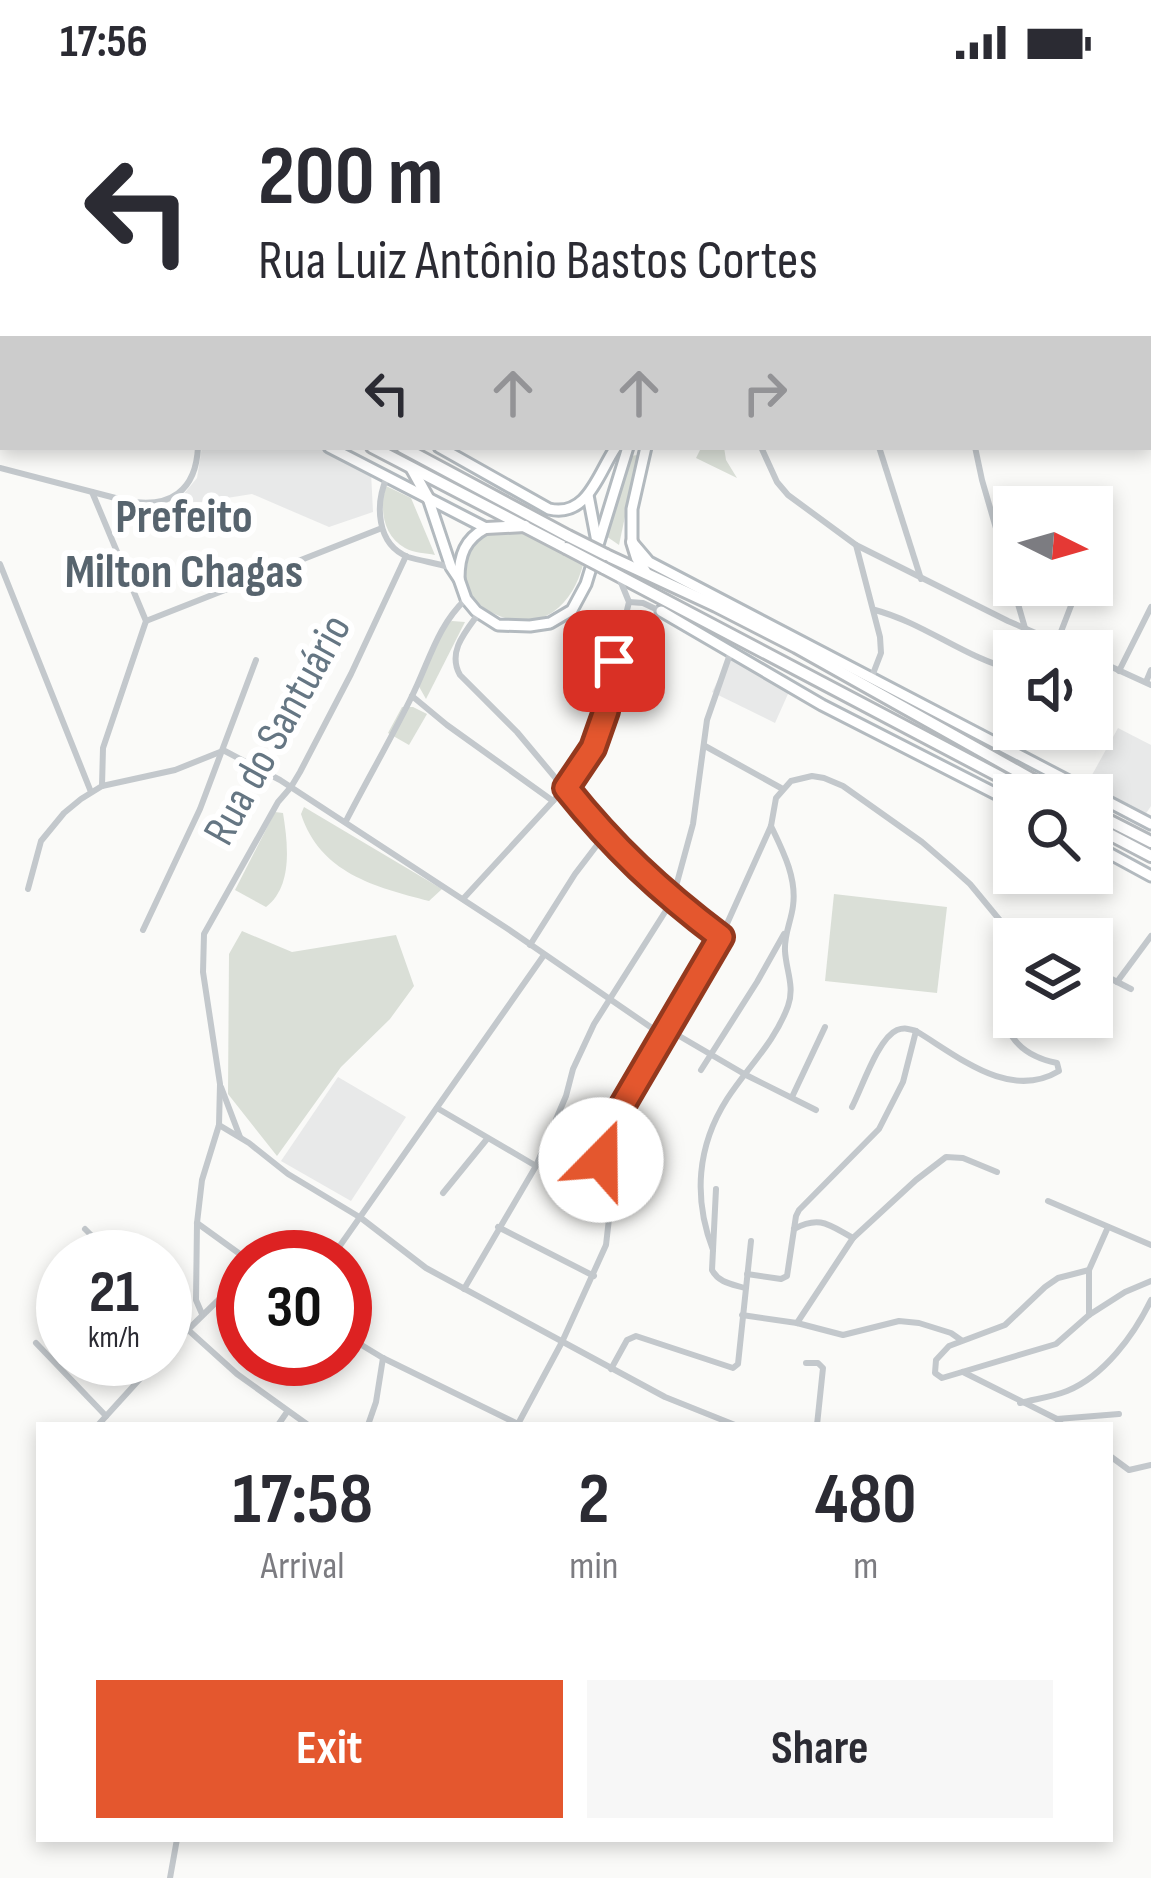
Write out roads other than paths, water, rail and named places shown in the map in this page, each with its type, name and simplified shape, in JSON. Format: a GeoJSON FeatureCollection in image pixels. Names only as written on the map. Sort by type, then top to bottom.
{"type":"FeatureCollection","features":[{"type":"Feature","properties":{"kind":"highway"},"geometry":{"type":"LineString","coordinates":[[378,450],[605,562],[716,605],[1026,774]]}},
{"type":"Feature","properties":{"kind":"highway"},"geometry":{"type":"LineString","coordinates":[[431,451],[567,542]]}},
{"type":"Feature","properties":{"kind":"highway"},"geometry":{"type":"LineString","coordinates":[[411,466],[428,497]]}},
{"type":"Feature","properties":{"kind":"highway"},"geometry":{"type":"LineString","coordinates":[[487,528],[527,526]]}},
{"type":"Feature","properties":{"kind":"highway"},"geometry":{"type":"LineString","coordinates":[[632,542],[648,576]]}},
{"type":"Feature","properties":{"kind":"highway"},"geometry":{"type":"LineString","coordinates":[[605,562],[617,575],[995,774]]}},
{"type":"Feature","properties":{"kind":"highway"},"geometry":{"type":"LineString","coordinates":[[656,596],[661,611]]}},
{"type":"Feature","properties":{"kind":"highway"},"geometry":{"type":"LineString","coordinates":[[1113,823],[1151,842]]}},
{"type":"Feature","properties":{"kind":"highway"},"geometry":{"type":"LineString","coordinates":[[1113,836],[1151,856]]}},
{"type":"Feature","properties":{"kind":"main road"},"geometry":{"type":"LineString","coordinates":[[336,450],[487,528]]}},
{"type":"Feature","properties":{"kind":"main road"},"geometry":{"type":"LineString","coordinates":[[597,543],[590,497],[614,450]]}},
{"type":"Feature","properties":{"kind":"main road"},"geometry":{"type":"LineString","coordinates":[[431,451],[554,511],[573,509],[602,486],[612,494]]}},
{"type":"Feature","properties":{"kind":"main road"},"geometry":{"type":"LineString","coordinates":[[428,497],[451,567],[479,614],[498,625],[550,623],[572,610],[586,584],[627,451],[645,451],[632,509],[632,542],[649,562],[1051,774]]}},
{"type":"Feature","properties":{"kind":"main road"},"geometry":{"type":"LineString","coordinates":[[590,497],[597,509],[608,506]]}},
{"type":"Feature","properties":{"kind":"main road"},"geometry":{"type":"LineString","coordinates":[[459,579],[464,548],[470,538],[487,528]]}},
{"type":"Feature","properties":{"kind":"main road"},"geometry":{"type":"LineString","coordinates":[[661,611],[822,705],[993,791]]}},
{"type":"Feature","properties":{"kind":"main road"},"geometry":{"type":"LineString","coordinates":[[1113,805],[1151,824]]}},
{"type":"Feature","properties":{"kind":"main road"},"geometry":{"type":"LineString","coordinates":[[1113,855],[1151,876]]}},
{"type":"Feature","properties":{"kind":"street"},"geometry":{"type":"LineString","coordinates":[[0,468],[143,504],[160,503],[191,480],[199,450]]}},
{"type":"Feature","properties":{"kind":"street"},"geometry":{"type":"LineString","coordinates":[[762,450],[788,495],[856,545],[1030,630]]}},
{"type":"Feature","properties":{"kind":"street"},"geometry":{"type":"LineString","coordinates":[[880,450],[921,579]]}},
{"type":"Feature","properties":{"kind":"street"},"geometry":{"type":"LineString","coordinates":[[976,450],[1025,628]]}},
{"type":"Feature","properties":{"kind":"street"},"geometry":{"type":"LineString","coordinates":[[387,477],[379,501],[382,528],[392,545],[406,556],[451,567]]}},
{"type":"Feature","properties":{"kind":"street"},"geometry":{"type":"LineString","coordinates":[[92,492],[146,621],[103,748],[102,786]]}},
{"type":"Feature","properties":{"kind":"street"},"geometry":{"type":"LineString","coordinates":[[146,621],[382,528]]}},
{"type":"Feature","properties":{"kind":"street"},"geometry":{"type":"LineString","coordinates":[[856,545],[881,653],[871,679]]}},
{"type":"Feature","properties":{"kind":"street","name":"Rua do Santuário"},"geometry":{"type":"LineString","coordinates":[[220,1084],[202,972],[204,934],[278,802],[291,788],[406,556]]}},
{"type":"Feature","properties":{"kind":"street"},"geometry":{"type":"LineString","coordinates":[[0,564],[91,792]]}},
{"type":"Feature","properties":{"kind":"street"},"geometry":{"type":"LineString","coordinates":[[463,899],[566,788],[593,748],[606,711],[629,602],[617,575]]}},
{"type":"Feature","properties":{"kind":"street"},"geometry":{"type":"LineString","coordinates":[[345,823],[412,696],[443,625],[466,599]]}},
{"type":"Feature","properties":{"kind":"street"},"geometry":{"type":"LineString","coordinates":[[629,602],[661,611]]}},
{"type":"Feature","properties":{"kind":"street"},"geometry":{"type":"LineString","coordinates":[[1119,670],[1151,607]]}},
{"type":"Feature","properties":{"kind":"street"},"geometry":{"type":"LineString","coordinates":[[874,609],[993,664]]}},
{"type":"Feature","properties":{"kind":"street"},"geometry":{"type":"LineString","coordinates":[[479,614],[456,650],[460,675],[517,732],[604,836],[672,901],[721,937]]}},
{"type":"Feature","properties":{"kind":"street"},"geometry":{"type":"LineString","coordinates":[[464,1289],[536,1166],[573,1069],[610,999],[672,901],[693,824],[707,720],[730,654]]}},
{"type":"Feature","properties":{"kind":"street"},"geometry":{"type":"LineString","coordinates":[[143,930],[200,809],[256,659]]}},
{"type":"Feature","properties":{"kind":"street"},"geometry":{"type":"LineString","coordinates":[[1113,667],[1148,683],[1151,670]]}},
{"type":"Feature","properties":{"kind":"street"},"geometry":{"type":"LineString","coordinates":[[412,696],[553,801]]}},
{"type":"Feature","properties":{"kind":"street"},"geometry":{"type":"LineString","coordinates":[[705,746],[782,789]]}},
{"type":"Feature","properties":{"kind":"street"},"geometry":{"type":"LineString","coordinates":[[223,750],[291,788],[667,1034],[816,1110]]}},
{"type":"Feature","properties":{"kind":"street"},"geometry":{"type":"LineString","coordinates":[[28,889],[41,841],[64,813],[91,792],[175,770],[223,750]]}},
{"type":"Feature","properties":{"kind":"street"},"geometry":{"type":"LineString","coordinates":[[521,1422],[606,1245],[610,1210],[601,1175],[604,1145],[721,937],[771,826],[782,789],[791,781],[812,776],[843,786],[922,842],[970,884],[999,918]]}},
{"type":"Feature","properties":{"kind":"street"},"geometry":{"type":"LineString","coordinates":[[701,1070],[758,982],[793,911],[792,880],[771,826]]}},
{"type":"Feature","properties":{"kind":"street"},"geometry":{"type":"LineString","coordinates":[[530,945],[604,836]]}},
{"type":"Feature","properties":{"kind":"street"},"geometry":{"type":"LineString","coordinates":[[712,1250],[699,1196],[703,1156],[728,1098],[774,1035],[790,1000],[786,931]]}},
{"type":"Feature","properties":{"kind":"street"},"geometry":{"type":"LineString","coordinates":[[1117,982],[1151,936]]}},
{"type":"Feature","properties":{"kind":"street"},"geometry":{"type":"LineString","coordinates":[[352,1230],[544,955]]}},
{"type":"Feature","properties":{"kind":"street"},"geometry":{"type":"LineString","coordinates":[[1113,980],[1131,989]]}},
{"type":"Feature","properties":{"kind":"street"},"geometry":{"type":"LineString","coordinates":[[792,1097],[825,1027]]}},
{"type":"Feature","properties":{"kind":"street"},"geometry":{"type":"LineString","coordinates":[[852,1106],[890,1035],[902,1029],[916,1031],[1006,1080],[1022,1082],[1057,1074],[1057,1063],[1033,1056],[1014,1038]]}},
{"type":"Feature","properties":{"kind":"street"},"geometry":{"type":"LineString","coordinates":[[747,1274],[787,1276],[796,1216],[880,1129],[903,1082],[916,1031]]}},
{"type":"Feature","properties":{"kind":"street"},"geometry":{"type":"LineString","coordinates":[[202,1314],[196,1300],[196,1223],[202,1180],[219,1125],[220,1084]]}},
{"type":"Feature","properties":{"kind":"street"},"geometry":{"type":"LineString","coordinates":[[220,1084],[240,1137]]}},
{"type":"Feature","properties":{"kind":"street"},"geometry":{"type":"LineString","coordinates":[[437,1108],[536,1166]]}},
{"type":"Feature","properties":{"kind":"street"},"geometry":{"type":"LineString","coordinates":[[219,1125],[361,1218],[426,1268],[665,1397],[728,1422]]}},
{"type":"Feature","properties":{"kind":"street"},"geometry":{"type":"LineString","coordinates":[[443,1193],[487,1139]]}},
{"type":"Feature","properties":{"kind":"street"},"geometry":{"type":"LineString","coordinates":[[797,1323],[853,1238],[946,1157],[963,1158],[997,1172]]}},
{"type":"Feature","properties":{"kind":"street"},"geometry":{"type":"LineString","coordinates":[[716,1189],[712,1270],[717,1278],[745,1288]]}},
{"type":"Feature","properties":{"kind":"street"},"geometry":{"type":"LineString","coordinates":[[1048,1201],[1151,1245]]}},
{"type":"Feature","properties":{"kind":"street"},"geometry":{"type":"LineString","coordinates":[[794,1229],[813,1220],[853,1238]]}},
{"type":"Feature","properties":{"kind":"street"},"geometry":{"type":"LineString","coordinates":[[196,1223],[216,1237]]}},
{"type":"Feature","properties":{"kind":"street"},"geometry":{"type":"LineString","coordinates":[[498,1227],[594,1276]]}},
{"type":"Feature","properties":{"kind":"street"},"geometry":{"type":"LineString","coordinates":[[1089,1315],[1089,1270],[1108,1227]]}},
{"type":"Feature","properties":{"kind":"street"},"geometry":{"type":"LineString","coordinates":[[611,1369],[627,1340],[636,1336],[733,1368],[740,1358],[751,1241]]}},
{"type":"Feature","properties":{"kind":"street"},"geometry":{"type":"LineString","coordinates":[[1089,1270],[1058,1279],[1005,1325],[961,1340],[940,1353],[935,1366],[938,1377],[1056,1344],[1089,1315],[1151,1281]]}},
{"type":"Feature","properties":{"kind":"street"},"geometry":{"type":"LineString","coordinates":[[1020,1402],[1053,1396],[1103,1367],[1138,1326],[1151,1300]]}},
{"type":"Feature","properties":{"kind":"street"},"geometry":{"type":"LineString","coordinates":[[192,1323],[216,1301]]}},
{"type":"Feature","properties":{"kind":"street"},"geometry":{"type":"LineString","coordinates":[[742,1316],[843,1335],[899,1321],[920,1323],[961,1340]]}},
{"type":"Feature","properties":{"kind":"street"},"geometry":{"type":"LineString","coordinates":[[192,1334],[303,1422]]}},
{"type":"Feature","properties":{"kind":"street"},"geometry":{"type":"LineString","coordinates":[[372,1351],[513,1422]]}},
{"type":"Feature","properties":{"kind":"street"},"geometry":{"type":"LineString","coordinates":[[369,1422],[383,1358]]}},
{"type":"Feature","properties":{"kind":"street"},"geometry":{"type":"LineString","coordinates":[[806,1363],[823,1368],[817,1422]]}},
{"type":"Feature","properties":{"kind":"street"},"geometry":{"type":"LineString","coordinates":[[960,1371],[1059,1422],[1119,1414]]}},
{"type":"Feature","properties":{"kind":"street"},"geometry":{"type":"LineString","coordinates":[[77,1386],[106,1416]]}},
{"type":"Feature","properties":{"kind":"street"},"geometry":{"type":"LineString","coordinates":[[101,1422],[133,1386]]}},
{"type":"Feature","properties":{"kind":"street"},"geometry":{"type":"LineString","coordinates":[[280,1422],[287,1412]]}},
{"type":"Feature","properties":{"kind":"street"},"geometry":{"type":"LineString","coordinates":[[1113,1458],[1129,1469],[1151,1465]]}},
{"type":"Feature","properties":{"kind":"street"},"geometry":{"type":"LineString","coordinates":[[170,1878],[176,1842]]}},
{"type":"Feature","properties":{"kind":"district","name":"Prefeito Milton Chagas"},"geometry":{"type":"Point","coordinates":[184,544]}}]}
